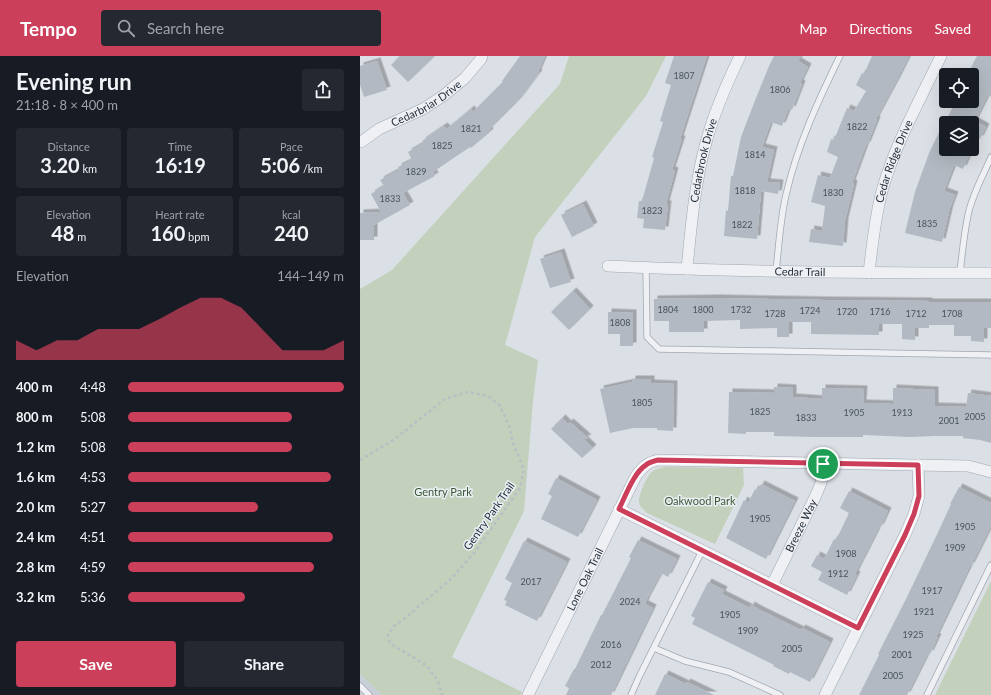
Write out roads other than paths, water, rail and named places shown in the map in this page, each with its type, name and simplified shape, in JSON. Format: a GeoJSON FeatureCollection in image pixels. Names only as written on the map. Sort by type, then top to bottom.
{"type":"FeatureCollection","features":[{"type":"Feature","properties":{"kind":"street","name":"Cedarbriar Drive"},"geometry":{"type":"LineString","coordinates":[[361,142],[379,130],[423,108],[443,96],[465,78],[482,56]]}},
{"type":"Feature","properties":{"kind":"street","name":"Cedarbrook Drive"},"geometry":{"type":"LineString","coordinates":[[687,269],[695,195],[707,139],[724,90],[740,56]]}},
{"type":"Feature","properties":{"kind":"street","name":"Cedar Ridge Drive"},"geometry":{"type":"LineString","coordinates":[[869,273],[875,221],[890,166],[905,130],[941,56]]}},
{"type":"Feature","properties":{"kind":"street","name":"Cedar Trail"},"geometry":{"type":"LineString","coordinates":[[608,266],[869,273],[991,273]]}},
{"type":"Feature","properties":{"kind":"street","name":"Lone Oak Trail"},"geometry":{"type":"LineString","coordinates":[[528,695],[619,509],[636,476],[645,465],[658,460],[823,464]]}},
{"type":"Feature","properties":{"kind":"street"},"geometry":{"type":"LineString","coordinates":[[823,464],[968,466],[991,472]]}},
{"type":"Feature","properties":{"kind":"street","name":"Breeze Way"},"geometry":{"type":"LineString","coordinates":[[772,585],[816,495],[821,483],[823,464]]}},
{"type":"Feature","properties":{"kind":"street"},"geometry":{"type":"LineString","coordinates":[[825,695],[914,514],[919,496],[918,465]]}},
{"type":"Feature","properties":{"kind":"street"},"geometry":{"type":"LineString","coordinates":[[619,509],[858,628]]}},
{"type":"Feature","properties":{"kind":"lane"},"geometry":{"type":"LineString","coordinates":[[776,271],[786,196],[797,153],[814,110],[840,56]]}},
{"type":"Feature","properties":{"kind":"lane"},"geometry":{"type":"LineString","coordinates":[[960,273],[968,214],[975,192],[991,157]]}},
{"type":"Feature","properties":{"kind":"lane"},"geometry":{"type":"LineString","coordinates":[[646,268],[648,337],[659,349],[991,355]]}},
{"type":"Feature","properties":{"kind":"lane"},"geometry":{"type":"LineString","coordinates":[[631,695],[702,551]]}},
{"type":"Feature","properties":{"kind":"lane"},"geometry":{"type":"LineString","coordinates":[[927,695],[991,565]]}},
{"type":"Feature","properties":{"kind":"lane"},"geometry":{"type":"LineString","coordinates":[[654,648],[685,661],[729,672],[780,695]]}},
{"type":"Feature","properties":{"kind":"lane"},"geometry":{"type":"LineString","coordinates":[[360,686],[369,695]]}},
{"type":"Feature","properties":{"kind":"park label","name":"Gentry Park"},"geometry":{"type":"Point","coordinates":[443,492]}},
{"type":"Feature","properties":{"kind":"park label","name":"Oakwood Park"},"geometry":{"type":"Point","coordinates":[700,501]}}]}
